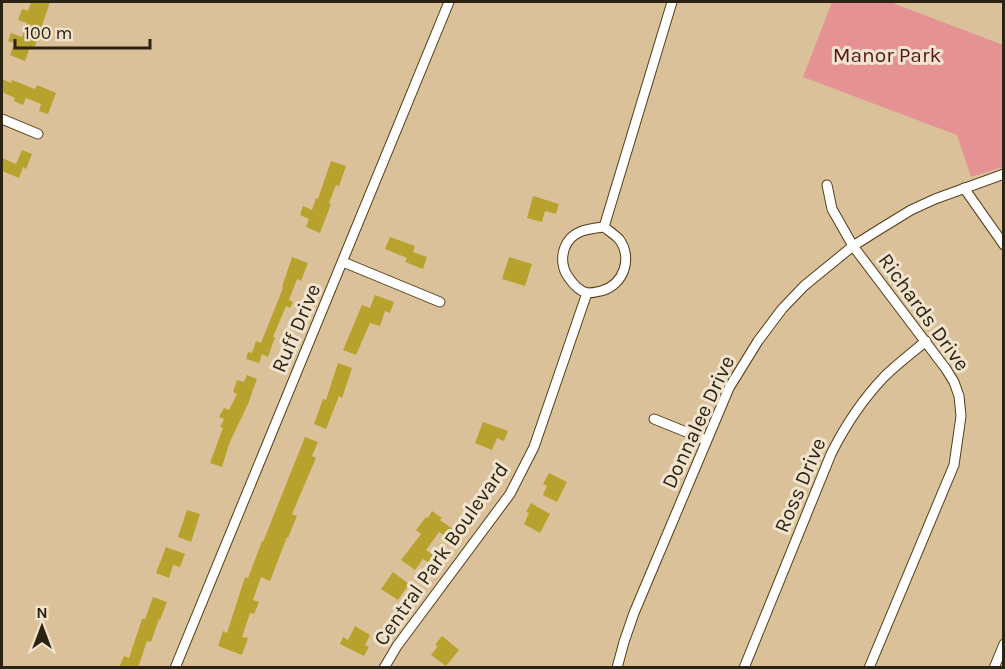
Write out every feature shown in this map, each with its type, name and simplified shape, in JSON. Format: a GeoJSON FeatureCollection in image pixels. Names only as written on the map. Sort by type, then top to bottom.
{"type":"FeatureCollection","features":[{"type":"Feature","properties":{"kind":"street","name":"Ruff Drive"},"geometry":{"type":"LineString","coordinates":[[175,668],[449,2]]}},
{"type":"Feature","properties":{"kind":"street"},"geometry":{"type":"LineString","coordinates":[[604,227],[672,2]]}},
{"type":"Feature","properties":{"kind":"street"},"geometry":{"type":"LineString","coordinates":[[2,119],[38,134]]}},
{"type":"Feature","properties":{"kind":"street","name":"Donnalee Drive"},"geometry":{"type":"LineString","coordinates":[[617,668],[634,614],[729,388],[758,341],[782,309],[804,286],[853,246],[911,210],[934,199],[1004,174]]}},
{"type":"Feature","properties":{"kind":"street","name":"Richards Drive"},"geometry":{"type":"LineString","coordinates":[[827,186],[832,209],[853,246],[946,369],[959,396],[961,416],[954,465],[869,668]]}},
{"type":"Feature","properties":{"kind":"street"},"geometry":{"type":"LineString","coordinates":[[964,189],[1004,245]]}},
{"type":"Feature","properties":{"kind":"street"},"geometry":{"type":"LineString","coordinates":[[604,227],[619,239],[626,254],[623,272],[617,283],[609,288],[587,292],[575,285],[566,274],[562,256],[566,245],[577,233],[585,229],[604,227]]}},
{"type":"Feature","properties":{"kind":"street"},"geometry":{"type":"LineString","coordinates":[[343,262],[440,302]]}},
{"type":"Feature","properties":{"kind":"street","name":"Central Park Boulevard"},"geometry":{"type":"LineString","coordinates":[[384,668],[417,618],[510,494],[534,447],[587,292]]}},
{"type":"Feature","properties":{"kind":"street","name":"Ross Drive"},"geometry":{"type":"LineString","coordinates":[[744,668],[831,454],[842,433],[879,383],[901,361],[927,341]]}},
{"type":"Feature","properties":{"kind":"street"},"geometry":{"type":"LineString","coordinates":[[654,419],[706,440]]}},
{"type":"Feature","properties":{"kind":"street"},"geometry":{"type":"LineString","coordinates":[[994,668],[1004,644]]}},
{"type":"Feature","properties":{"kind":"green space","name":"Manor Park"},"geometry":{"type":"Polygon","coordinates":[[[832,2],[890,2],[1003,45],[1003,167],[971,177],[957,135],[803,77],[832,2]]]}},
{"type":"Feature","properties":{"kind":"building"},"geometry":{"type":"Polygon","coordinates":[[[31,2],[50,2],[34,49],[30,47],[25,61],[10,55],[14,43],[8,41],[11,33],[22,37],[27,23],[18,20],[22,9],[28,11],[31,2]]]}},
{"type":"Feature","properties":{"kind":"building"},"geometry":{"type":"Polygon","coordinates":[[[2,79],[11,83],[12,80],[35,89],[37,85],[56,93],[48,114],[39,111],[41,104],[26,98],[23,105],[2,92],[2,79]]]}},
{"type":"Feature","properties":{"kind":"building"},"geometry":{"type":"Polygon","coordinates":[[[22,150],[32,154],[26,169],[23,167],[19,178],[2,171],[2,158],[16,164],[22,150]]]}},
{"type":"Feature","properties":{"kind":"building"},"geometry":{"type":"Polygon","coordinates":[[[331,161],[346,166],[339,186],[336,185],[329,203],[331,204],[320,233],[306,227],[309,219],[300,215],[303,206],[312,210],[331,161]]]}},
{"type":"Feature","properties":{"kind":"building"},"geometry":{"type":"Polygon","coordinates":[[[533,196],[559,204],[556,214],[545,211],[542,222],[527,218],[533,196]]]}},
{"type":"Feature","properties":{"kind":"building"},"geometry":{"type":"Polygon","coordinates":[[[390,237],[415,246],[413,252],[427,257],[423,269],[405,262],[407,258],[385,249],[390,237]]]}},
{"type":"Feature","properties":{"kind":"building"},"geometry":{"type":"Polygon","coordinates":[[[292,257],[308,263],[301,281],[297,279],[289,300],[293,302],[290,308],[286,306],[273,337],[275,337],[268,357],[262,354],[259,363],[246,359],[248,352],[252,353],[256,341],[261,343],[283,288],[292,257]]]}},
{"type":"Feature","properties":{"kind":"building"},"geometry":{"type":"Polygon","coordinates":[[[509,257],[532,264],[525,286],[502,279],[509,257]]]}},
{"type":"Feature","properties":{"kind":"building"},"geometry":{"type":"Polygon","coordinates":[[[375,295],[394,302],[390,313],[385,311],[380,326],[370,323],[356,355],[343,350],[362,305],[370,308],[375,295]]]}},
{"type":"Feature","properties":{"kind":"building"},"geometry":{"type":"Polygon","coordinates":[[[338,363],[352,368],[342,398],[339,396],[326,429],[314,424],[323,399],[326,400],[338,363]]]}},
{"type":"Feature","properties":{"kind":"building"},"geometry":{"type":"Polygon","coordinates":[[[247,375],[257,379],[229,444],[222,467],[210,463],[223,428],[220,427],[224,419],[219,417],[224,408],[229,410],[237,394],[233,392],[237,380],[244,382],[247,375]]]}},
{"type":"Feature","properties":{"kind":"building"},"geometry":{"type":"Polygon","coordinates":[[[483,422],[508,431],[504,441],[497,438],[492,450],[475,443],[483,422]]]}},
{"type":"Feature","properties":{"kind":"building"},"geometry":{"type":"Polygon","coordinates":[[[305,437],[318,442],[312,456],[316,458],[292,514],[297,516],[270,581],[261,577],[253,600],[259,602],[254,614],[250,613],[242,637],[248,638],[242,655],[218,646],[223,631],[227,633],[245,577],[248,578],[305,437]]]}},
{"type":"Feature","properties":{"kind":"building"},"geometry":{"type":"Polygon","coordinates":[[[549,473],[567,482],[557,502],[543,495],[547,486],[543,484],[549,473]]]}},
{"type":"Feature","properties":{"kind":"building"},"geometry":{"type":"Polygon","coordinates":[[[531,503],[550,514],[540,533],[524,524],[529,513],[526,512],[531,503]]]}},
{"type":"Feature","properties":{"kind":"building"},"geometry":{"type":"Polygon","coordinates":[[[187,510],[200,514],[191,542],[178,537],[187,510]]]}},
{"type":"Feature","properties":{"kind":"building"},"geometry":{"type":"Polygon","coordinates":[[[432,511],[453,529],[447,537],[439,532],[426,550],[433,555],[428,562],[423,559],[415,570],[401,560],[421,534],[416,530],[432,511]]]}},
{"type":"Feature","properties":{"kind":"building"},"geometry":{"type":"Polygon","coordinates":[[[166,547],[185,554],[180,567],[173,565],[169,578],[156,573],[166,547]]]}},
{"type":"Feature","properties":{"kind":"building"},"geometry":{"type":"Polygon","coordinates":[[[393,572],[409,584],[398,600],[381,589],[393,572]]]}},
{"type":"Feature","properties":{"kind":"building"},"geometry":{"type":"Polygon","coordinates":[[[153,597],[167,602],[151,642],[147,641],[138,668],[119,668],[124,656],[129,658],[142,619],[145,619],[153,597]]]}},
{"type":"Feature","properties":{"kind":"building"},"geometry":{"type":"Polygon","coordinates":[[[355,626],[370,635],[365,645],[369,647],[364,656],[340,644],[343,637],[348,640],[355,626]]]}},
{"type":"Feature","properties":{"kind":"building"},"geometry":{"type":"Polygon","coordinates":[[[442,636],[459,650],[446,666],[431,655],[442,636]]]}}]}
